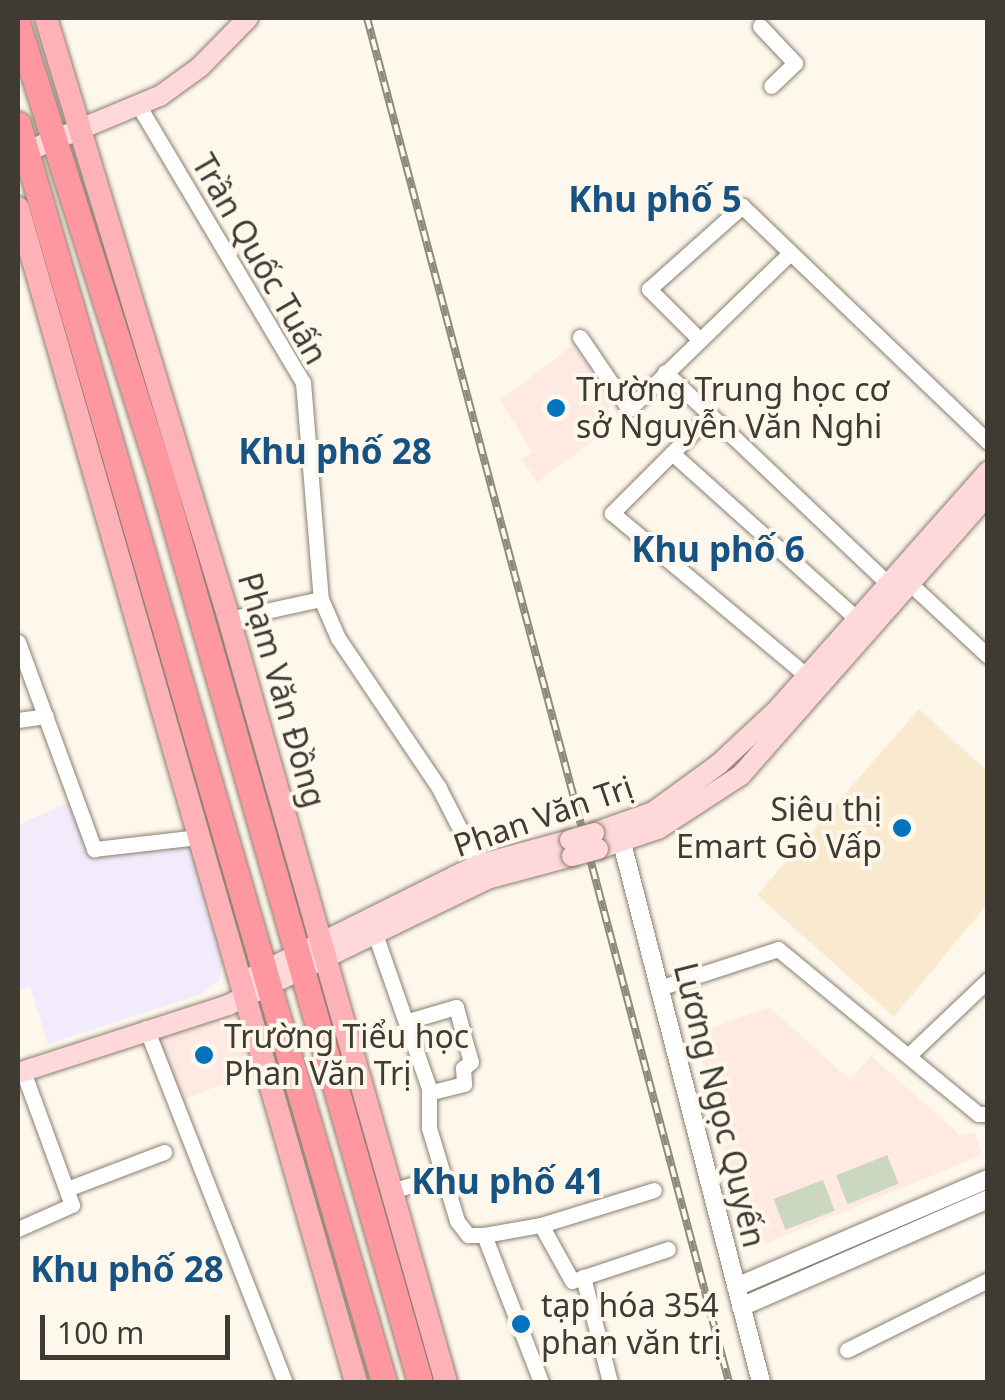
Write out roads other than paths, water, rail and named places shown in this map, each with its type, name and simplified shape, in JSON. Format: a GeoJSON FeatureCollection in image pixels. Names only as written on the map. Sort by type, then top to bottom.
{"type":"FeatureCollection","features":[{"type":"Feature","properties":{"kind":"highway","name":"Phạm Văn Đồng"},"geometry":{"type":"LineString","coordinates":[[18,26],[311,957],[368,1158],[420,1382]]}},
{"type":"Feature","properties":{"kind":"highway"},"geometry":{"type":"LineString","coordinates":[[18,121],[22,153],[200,740],[384,1382]]}},
{"type":"Feature","properties":{"kind":"main road","name":"Phạm Văn Đồng"},"geometry":{"type":"LineString","coordinates":[[46,18],[229,619],[311,957]]}},
{"type":"Feature","properties":{"kind":"main road"},"geometry":{"type":"LineString","coordinates":[[80,122],[174,72],[230,18]]}},
{"type":"Feature","properties":{"kind":"main road"},"geometry":{"type":"LineString","coordinates":[[22,153],[51,129],[140,108],[200,67],[248,18]]}},
{"type":"Feature","properties":{"kind":"main road"},"geometry":{"type":"LineString","coordinates":[[18,121],[51,129]]}},
{"type":"Feature","properties":{"kind":"main road"},"geometry":{"type":"LineString","coordinates":[[18,208],[356,1382]]}},
{"type":"Feature","properties":{"kind":"main road"},"geometry":{"type":"LineString","coordinates":[[132,385],[146,337]]}},
{"type":"Feature","properties":{"kind":"main road","name":"Phan Văn Trị"},"geometry":{"type":"LineString","coordinates":[[942,535],[988,472]]}},
{"type":"Feature","properties":{"kind":"main road","name":"Phan Văn Trị"},"geometry":{"type":"LineString","coordinates":[[813,681],[856,618],[988,495]]}},
{"type":"Feature","properties":{"kind":"main road","name":"Phan Văn Trị"},"geometry":{"type":"LineString","coordinates":[[596,841],[622,842],[716,794],[898,579]]}},
{"type":"Feature","properties":{"kind":"main road"},"geometry":{"type":"LineString","coordinates":[[172,749],[200,740]]}},
{"type":"Feature","properties":{"kind":"main road","name":"Phan Văn Trị"},"geometry":{"type":"LineString","coordinates":[[20,1072],[244,990],[483,872],[596,841],[653,812],[758,742]]}},
{"type":"Feature","properties":{"kind":"main road","name":"Phan Văn Trị"},"geometry":{"type":"LineString","coordinates":[[311,957],[375,934],[483,872]]}},
{"type":"Feature","properties":{"kind":"main road","name":"Phạm Văn Đồng"},"geometry":{"type":"LineString","coordinates":[[368,1158],[391,1191],[446,1382]]}},
{"type":"Feature","properties":{"kind":"street"},"geometry":{"type":"LineString","coordinates":[[760,26],[795,64],[771,86]]}},
{"type":"Feature","properties":{"kind":"street","name":"Trần Quốc Tuấn"},"geometry":{"type":"LineString","coordinates":[[140,108],[304,382],[320,599],[338,638],[439,788],[483,872]]}},
{"type":"Feature","properties":{"kind":"street"},"geometry":{"type":"LineString","coordinates":[[699,338],[649,289],[742,206],[988,442]]}},
{"type":"Feature","properties":{"kind":"street"},"geometry":{"type":"LineString","coordinates":[[580,338],[629,408],[788,254]]}},
{"type":"Feature","properties":{"kind":"street"},"geometry":{"type":"LineString","coordinates":[[665,372],[987,654]]}},
{"type":"Feature","properties":{"kind":"street"},"geometry":{"type":"LineString","coordinates":[[710,415],[612,513],[813,681]]}},
{"type":"Feature","properties":{"kind":"street"},"geometry":{"type":"LineString","coordinates":[[672,453],[856,618]]}},
{"type":"Feature","properties":{"kind":"street"},"geometry":{"type":"LineString","coordinates":[[229,619],[320,599]]}},
{"type":"Feature","properties":{"kind":"street"},"geometry":{"type":"LineString","coordinates":[[18,642],[94,848],[196,837]]}},
{"type":"Feature","properties":{"kind":"street"},"geometry":{"type":"LineString","coordinates":[[18,720],[46,716]]}},
{"type":"Feature","properties":{"kind":"street","name":"Lương Ngọc Quyến"},"geometry":{"type":"LineString","coordinates":[[622,842],[761,1382]]}},
{"type":"Feature","properties":{"kind":"street"},"geometry":{"type":"LineString","coordinates":[[375,934],[408,1022],[429,1094],[428,1128],[457,1221],[468,1235],[541,1225],[654,1190]]}},
{"type":"Feature","properties":{"kind":"street"},"geometry":{"type":"LineString","coordinates":[[659,988],[778,949],[910,1054],[978,1114],[988,1114]]}},
{"type":"Feature","properties":{"kind":"street"},"geometry":{"type":"LineString","coordinates":[[910,1054],[988,980]]}},
{"type":"Feature","properties":{"kind":"street"},"geometry":{"type":"LineString","coordinates":[[408,1022],[456,1007],[464,1034],[471,1062],[463,1068],[464,1084],[429,1094]]}},
{"type":"Feature","properties":{"kind":"street"},"geometry":{"type":"LineString","coordinates":[[146,1028],[284,1382]]}},
{"type":"Feature","properties":{"kind":"street"},"geometry":{"type":"LineString","coordinates":[[18,1229],[72,1205],[20,1072]]}},
{"type":"Feature","properties":{"kind":"street"},"geometry":{"type":"LineString","coordinates":[[67,1188],[164,1152]]}},
{"type":"Feature","properties":{"kind":"street"},"geometry":{"type":"LineString","coordinates":[[391,1191],[443,1176]]}},
{"type":"Feature","properties":{"kind":"street"},"geometry":{"type":"LineString","coordinates":[[736,1287],[988,1179]]}},
{"type":"Feature","properties":{"kind":"street"},"geometry":{"type":"LineString","coordinates":[[741,1307],[988,1199]]}},
{"type":"Feature","properties":{"kind":"street"},"geometry":{"type":"LineString","coordinates":[[541,1225],[572,1281],[668,1249]]}},
{"type":"Feature","properties":{"kind":"street"},"geometry":{"type":"LineString","coordinates":[[484,1235],[541,1382]]}},
{"type":"Feature","properties":{"kind":"street"},"geometry":{"type":"LineString","coordinates":[[583,1277],[610,1382]]}},
{"type":"Feature","properties":{"kind":"street"},"geometry":{"type":"LineString","coordinates":[[847,1350],[988,1280]]}},
{"type":"Feature","properties":{"kind":"railway"},"geometry":{"type":"LineString","coordinates":[[367,18],[729,1382]]}},
{"type":"Feature","properties":{"kind":"place","name":"Trường Trung học cơ sở Nguyễn Văn Nghi"},"geometry":{"type":"Point","coordinates":[556,408]}},
{"type":"Feature","properties":{"kind":"place","name":"Siêu thị Emart Gò Vấp"},"geometry":{"type":"Point","coordinates":[902,828]}},
{"type":"Feature","properties":{"kind":"place","name":"Trường Tiểu học Phan Văn Trị"},"geometry":{"type":"Point","coordinates":[204,1055]}},
{"type":"Feature","properties":{"kind":"place","name":"tạp hóa 354 phan văn trị"},"geometry":{"type":"Point","coordinates":[521,1324]}},
{"type":"Feature","properties":{"kind":"district","name":"Khu phố 5"},"geometry":{"type":"Point","coordinates":[655,199]}},
{"type":"Feature","properties":{"kind":"district","name":"Khu phố 28"},"geometry":{"type":"Point","coordinates":[335,451]}},
{"type":"Feature","properties":{"kind":"district","name":"Khu phố 6"},"geometry":{"type":"Point","coordinates":[718,549]}},
{"type":"Feature","properties":{"kind":"district","name":"Khu phố 41"},"geometry":{"type":"Point","coordinates":[508,1181]}},
{"type":"Feature","properties":{"kind":"district","name":"Khu phố 28"},"geometry":{"type":"Point","coordinates":[127,1269]}}]}
